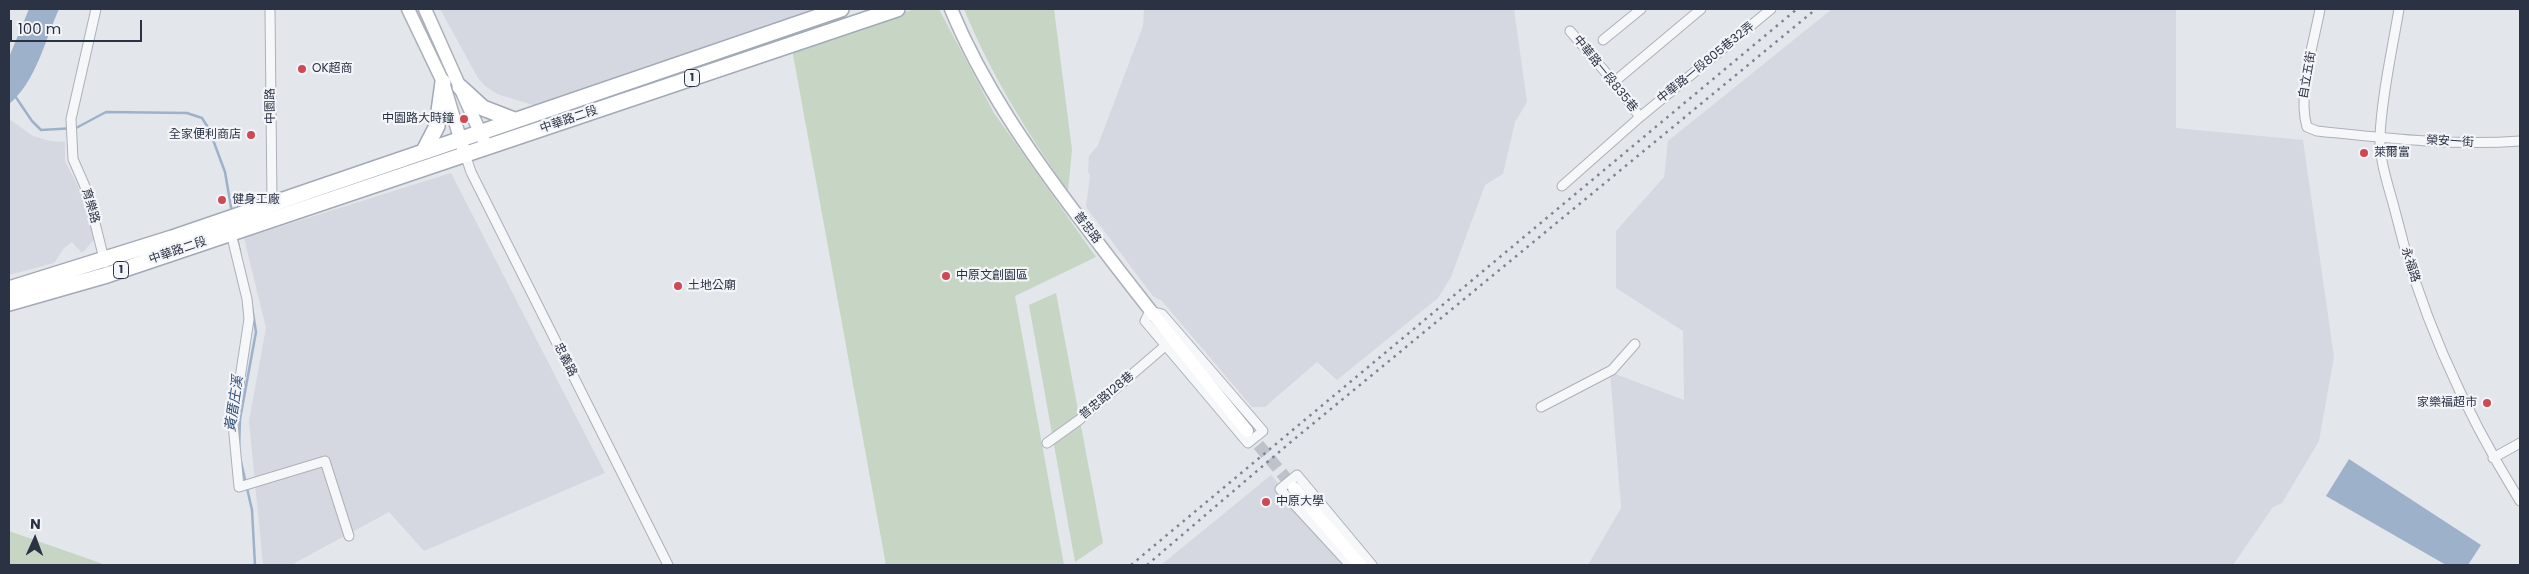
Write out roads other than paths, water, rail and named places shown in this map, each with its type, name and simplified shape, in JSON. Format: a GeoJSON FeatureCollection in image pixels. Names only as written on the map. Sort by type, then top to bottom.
{"type":"FeatureCollection","features":[{"type":"Feature","properties":{"kind":"main road","name":"中華路二段"},"geometry":{"type":"LineString","coordinates":[[9,304],[232,216],[841,9]]}},
{"type":"Feature","properties":{"kind":"main road","name":"中華路二段"},"geometry":{"type":"LineString","coordinates":[[9,289],[106,267],[236,231],[897,9]]}},
{"type":"Feature","properties":{"kind":"main road"},"geometry":{"type":"LineString","coordinates":[[424,151],[438,126],[443,82]]}},
{"type":"Feature","properties":{"kind":"main road"},"geometry":{"type":"LineString","coordinates":[[460,87],[483,108],[514,120]]}},
{"type":"Feature","properties":{"kind":"street","name":"育樂路"},"geometry":{"type":"LineString","coordinates":[[96,9],[71,119],[73,159],[87,191],[106,267]]}},
{"type":"Feature","properties":{"kind":"street","name":"中園路"},"geometry":{"type":"LineString","coordinates":[[270,9],[272,203]]}},
{"type":"Feature","properties":{"kind":"street"},"geometry":{"type":"LineString","coordinates":[[408,9],[443,82],[465,154]]}},
{"type":"Feature","properties":{"kind":"street"},"geometry":{"type":"LineString","coordinates":[[425,9],[487,147]]}},
{"type":"Feature","properties":{"kind":"street","name":"普忠路"},"geometry":{"type":"LineString","coordinates":[[951,9],[988,85],[1020,138],[1150,311],[1247,431]]}},
{"type":"Feature","properties":{"kind":"street"},"geometry":{"type":"LineString","coordinates":[[1603,40],[1641,9]]}},
{"type":"Feature","properties":{"kind":"street"},"geometry":{"type":"LineString","coordinates":[[1614,82],[1701,9]]}},
{"type":"Feature","properties":{"kind":"street","name":"中華路一段805巷32弄"},"geometry":{"type":"LineString","coordinates":[[1562,186],[1640,117],[1771,9]]}},
{"type":"Feature","properties":{"kind":"street","name":"自立五街"},"geometry":{"type":"LineString","coordinates":[[2320,9],[2304,96],[2303,113],[2307,127],[2380,138]]}},
{"type":"Feature","properties":{"kind":"street","name":"永福路"},"geometry":{"type":"LineString","coordinates":[[2399,9],[2380,138],[2384,169],[2399,229],[2422,304],[2452,379],[2493,458],[2520,501]]}},
{"type":"Feature","properties":{"kind":"street","name":"中華路一段835巷"},"geometry":{"type":"LineString","coordinates":[[1570,30],[1614,82],[1640,117]]}},
{"type":"Feature","properties":{"kind":"street","name":"榮安一街"},"geometry":{"type":"LineString","coordinates":[[2380,138],[2480,144],[2520,141]]}},
{"type":"Feature","properties":{"kind":"street","name":"忠義路"},"geometry":{"type":"LineString","coordinates":[[465,154],[471,172],[668,565]]}},
{"type":"Feature","properties":{"kind":"street"},"geometry":{"type":"LineString","coordinates":[[236,231],[249,319],[233,424],[239,486],[252,484],[325,462],[349,536]]}},
{"type":"Feature","properties":{"kind":"street"},"geometry":{"type":"LineString","coordinates":[[1150,311],[1162,314],[1263,431],[1248,443],[1165,346],[1145,321],[1150,311]]}},
{"type":"Feature","properties":{"kind":"street"},"geometry":{"type":"LineString","coordinates":[[1541,407],[1612,370],[1635,344]]}},
{"type":"Feature","properties":{"kind":"street","name":"普忠路128巷"},"geometry":{"type":"LineString","coordinates":[[1047,442],[1079,420],[1165,346]]}},
{"type":"Feature","properties":{"kind":"street"},"geometry":{"type":"LineString","coordinates":[[2493,458],[2520,443]]}},
{"type":"Feature","properties":{"kind":"street"},"geometry":{"type":"LineString","coordinates":[[1350,565],[1280,489],[1297,475],[1372,565]]}},
{"type":"Feature","properties":{"kind":"street"},"geometry":{"type":"LineString","coordinates":[[1294,488],[1360,565]]}},
{"type":"Feature","properties":{"kind":"water"},"geometry":{"type":"Polygon","coordinates":[[[29,9],[59,9],[33,72],[18,95],[9,104],[9,57],[29,9]]]}},
{"type":"Feature","properties":{"kind":"water"},"geometry":{"type":"Polygon","coordinates":[[[2349,459],[2481,545],[2468,565],[2446,565],[2326,496],[2349,459]]]}},
{"type":"Feature","properties":{"kind":"waterway","name":"黃厝庄溪"},"geometry":{"type":"LineString","coordinates":[[15,96],[32,121],[41,130],[76,128],[106,112],[187,113],[202,118],[209,129],[225,172],[232,213]]}},
{"type":"Feature","properties":{"kind":"waterway","name":"黃厝庄溪"},"geometry":{"type":"LineString","coordinates":[[237,238],[240,252]]}},
{"type":"Feature","properties":{"kind":"waterway","name":"黃厝庄溪"},"geometry":{"type":"LineString","coordinates":[[239,449],[240,419],[256,332],[251,301]]}},
{"type":"Feature","properties":{"kind":"waterway","name":"黃厝庄溪"},"geometry":{"type":"LineString","coordinates":[[241,462],[252,510],[255,565]]}},
{"type":"Feature","properties":{"kind":"tunnel"},"geometry":{"type":"LineString","coordinates":[[1247,431],[1294,488]]}},
{"type":"Feature","properties":{"kind":"railway"},"geometry":{"type":"LineString","coordinates":[[1131,565],[1797,9]]}},
{"type":"Feature","properties":{"kind":"railway"},"geometry":{"type":"LineString","coordinates":[[1147,565],[1292,441],[1816,9]]}},
{"type":"Feature","properties":{"kind":"place","name":"OK超商"},"geometry":{"type":"Point","coordinates":[302,69]}},
{"type":"Feature","properties":{"kind":"place","name":"中園路大時鐘"},"geometry":{"type":"Point","coordinates":[464,119]}},
{"type":"Feature","properties":{"kind":"place","name":"全家便利商店"},"geometry":{"type":"Point","coordinates":[251,135]}},
{"type":"Feature","properties":{"kind":"place","name":"萊爾富"},"geometry":{"type":"Point","coordinates":[2364,153]}},
{"type":"Feature","properties":{"kind":"place","name":"健身工廠"},"geometry":{"type":"Point","coordinates":[222,200]}},
{"type":"Feature","properties":{"kind":"place","name":"中原文創園區"},"geometry":{"type":"Point","coordinates":[946,276]}},
{"type":"Feature","properties":{"kind":"place","name":"土地公廟"},"geometry":{"type":"Point","coordinates":[678,286]}},
{"type":"Feature","properties":{"kind":"place","name":"家樂福超市"},"geometry":{"type":"Point","coordinates":[2487,403]}},
{"type":"Feature","properties":{"kind":"place","name":"中原大學"},"geometry":{"type":"Point","coordinates":[1266,502]}}]}
